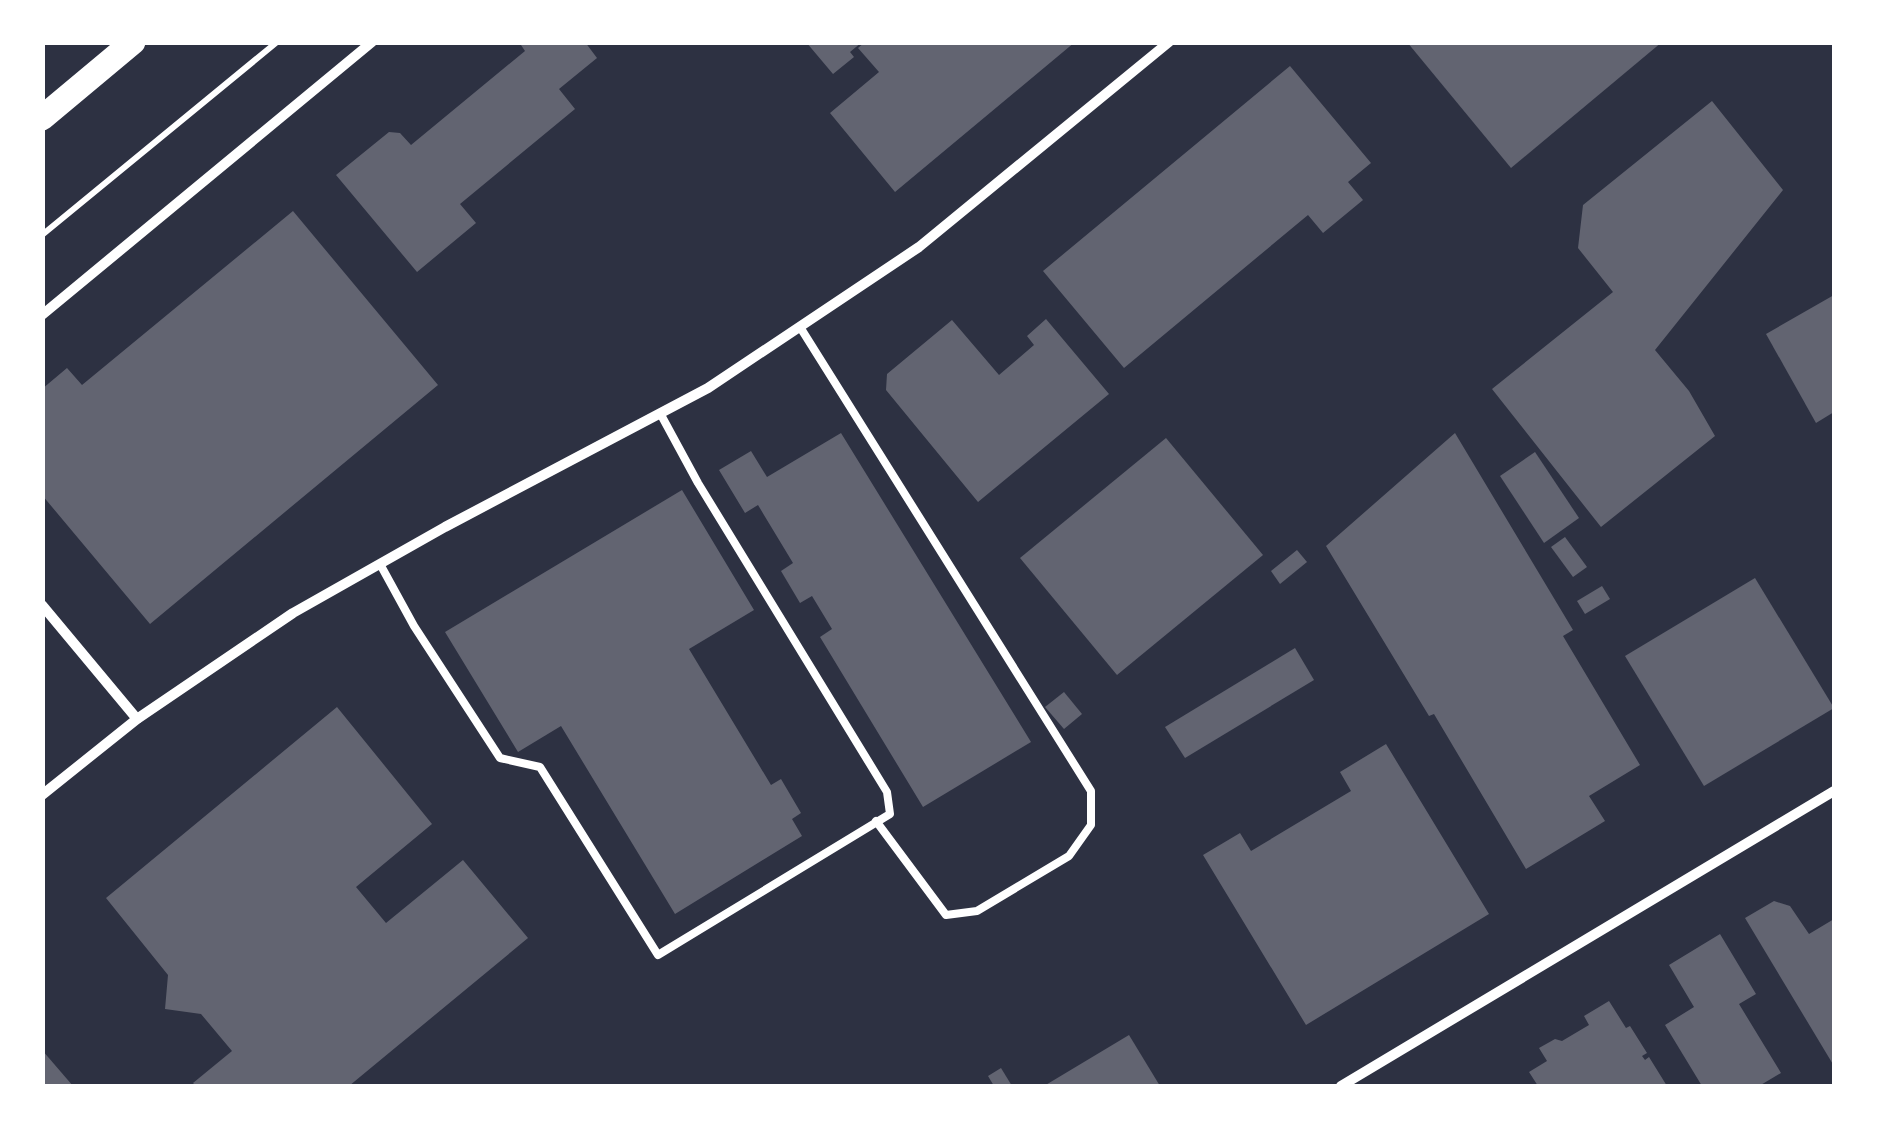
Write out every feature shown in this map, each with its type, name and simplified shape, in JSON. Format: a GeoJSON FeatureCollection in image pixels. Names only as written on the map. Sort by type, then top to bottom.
{"type":"FeatureCollection","features":[{"type":"Feature","properties":{"kind":"main road"},"geometry":{"type":"LineString","coordinates":[[42,118],[133,42]]}},
{"type":"Feature","properties":{"kind":"street"},"geometry":{"type":"LineString","coordinates":[[42,315],[372,42]]}},
{"type":"Feature","properties":{"kind":"street"},"geometry":{"type":"LineString","coordinates":[[42,795],[136,719],[294,613],[708,388],[800,327],[919,247],[1169,42]]}},
{"type":"Feature","properties":{"kind":"street"},"geometry":{"type":"LineString","coordinates":[[42,604],[136,719]]}},
{"type":"Feature","properties":{"kind":"street"},"geometry":{"type":"LineString","coordinates":[[1341,1086],[1834,791]]}},
{"type":"Feature","properties":{"kind":"lane"},"geometry":{"type":"LineString","coordinates":[[800,327],[1090,790],[1091,825],[1069,856],[977,911],[946,915],[876,821]]}},
{"type":"Feature","properties":{"kind":"lane"},"geometry":{"type":"LineString","coordinates":[[380,564],[414,626],[500,758],[540,767],[658,955],[890,814],[887,792],[660,414]]}},
{"type":"Feature","properties":{"kind":"path"},"geometry":{"type":"LineString","coordinates":[[42,235],[277,42]]}},
{"type":"Feature","properties":{"kind":"building"},"geometry":{"type":"Polygon","coordinates":[[[519,42],[585,42],[597,58],[559,89],[575,109],[460,204],[476,223],[417,272],[336,175],[389,132],[400,133],[411,145],[525,51],[519,42]]]}},
{"type":"Feature","properties":{"kind":"building"},"geometry":{"type":"Polygon","coordinates":[[[806,42],[862,42],[850,52],[854,57],[833,74],[806,42]]]}},
{"type":"Feature","properties":{"kind":"building"},"geometry":{"type":"Polygon","coordinates":[[[865,42],[1075,42],[895,192],[830,113],[879,72],[858,48],[865,42]]]}},
{"type":"Feature","properties":{"kind":"building"},"geometry":{"type":"Polygon","coordinates":[[[1407,42],[1662,42],[1511,168],[1407,42]]]}},
{"type":"Feature","properties":{"kind":"building"},"geometry":{"type":"Polygon","coordinates":[[[1290,66],[1371,163],[1348,182],[1363,200],[1323,233],[1308,215],[1124,368],[1043,271],[1290,66]]]}},
{"type":"Feature","properties":{"kind":"building"},"geometry":{"type":"Polygon","coordinates":[[[1712,101],[1783,190],[1655,350],[1689,391],[1715,436],[1601,527],[1492,389],[1613,292],[1578,248],[1583,205],[1712,101]]]}},
{"type":"Feature","properties":{"kind":"building"},"geometry":{"type":"Polygon","coordinates":[[[293,211],[438,385],[150,624],[42,495],[42,389],[67,368],[82,385],[293,211]]]}},
{"type":"Feature","properties":{"kind":"building"},"geometry":{"type":"Polygon","coordinates":[[[1834,295],[1834,412],[1816,423],[1766,334],[1834,295]]]}},
{"type":"Feature","properties":{"kind":"building"},"geometry":{"type":"Polygon","coordinates":[[[1046,319],[1109,394],[978,502],[886,390],[887,374],[952,320],[999,375],[1034,345],[1027,336],[1046,319]]]}},
{"type":"Feature","properties":{"kind":"building"},"geometry":{"type":"Polygon","coordinates":[[[841,433],[1031,742],[923,807],[820,637],[832,629],[812,596],[800,603],[781,571],[793,563],[758,505],[745,513],[719,470],[751,451],[767,477],[841,433]]]}},
{"type":"Feature","properties":{"kind":"building"},"geometry":{"type":"Polygon","coordinates":[[[1455,433],[1573,630],[1563,636],[1640,765],[1589,796],[1605,821],[1526,869],[1434,714],[1429,716],[1326,546],[1455,433]]]}},
{"type":"Feature","properties":{"kind":"building"},"geometry":{"type":"Polygon","coordinates":[[[1166,438],[1263,555],[1117,675],[1020,558],[1166,438]]]}},
{"type":"Feature","properties":{"kind":"building"},"geometry":{"type":"Polygon","coordinates":[[[1535,452],[1579,518],[1544,543],[1500,476],[1535,452]]]}},
{"type":"Feature","properties":{"kind":"building"},"geometry":{"type":"Polygon","coordinates":[[[682,490],[754,610],[689,649],[771,785],[781,779],[801,813],[792,819],[802,836],[675,914],[561,726],[518,752],[445,632],[682,490]]]}},
{"type":"Feature","properties":{"kind":"building"},"geometry":{"type":"Polygon","coordinates":[[[1565,537],[1587,567],[1573,577],[1551,547],[1565,537]]]}},
{"type":"Feature","properties":{"kind":"building"},"geometry":{"type":"Polygon","coordinates":[[[1297,550],[1307,562],[1280,584],[1271,571],[1297,550]]]}},
{"type":"Feature","properties":{"kind":"building"},"geometry":{"type":"Polygon","coordinates":[[[1755,578],[1834,708],[1704,786],[1625,656],[1755,578]]]}},
{"type":"Feature","properties":{"kind":"building"},"geometry":{"type":"Polygon","coordinates":[[[1602,586],[1610,599],[1585,614],[1577,601],[1602,586]]]}},
{"type":"Feature","properties":{"kind":"building"},"geometry":{"type":"Polygon","coordinates":[[[1295,648],[1314,680],[1185,758],[1165,727],[1295,648]]]}},
{"type":"Feature","properties":{"kind":"building"},"geometry":{"type":"Polygon","coordinates":[[[1064,692],[1082,714],[1064,729],[1045,707],[1064,692]]]}},
{"type":"Feature","properties":{"kind":"building"},"geometry":{"type":"Polygon","coordinates":[[[337,707],[432,824],[356,887],[386,923],[463,860],[528,938],[349,1086],[196,1086],[193,1083],[232,1051],[201,1014],[165,1009],[168,975],[106,898],[337,707]]]}},
{"type":"Feature","properties":{"kind":"building"},"geometry":{"type":"Polygon","coordinates":[[[1386,744],[1489,914],[1306,1025],[1203,855],[1240,833],[1251,851],[1351,791],[1340,772],[1386,744]]]}},
{"type":"Feature","properties":{"kind":"building"},"geometry":{"type":"Polygon","coordinates":[[[1774,901],[1790,906],[1809,934],[1834,919],[1834,1066],[1745,918],[1774,901]]]}},
{"type":"Feature","properties":{"kind":"building"},"geometry":{"type":"Polygon","coordinates":[[[1720,934],[1756,994],[1739,1004],[1781,1073],[1759,1086],[1702,1086],[1665,1025],[1694,1007],[1669,965],[1720,934]]]}},
{"type":"Feature","properties":{"kind":"building"},"geometry":{"type":"Polygon","coordinates":[[[1609,1001],[1647,1053],[1642,1056],[1645,1060],[1649,1057],[1667,1086],[1538,1086],[1529,1072],[1547,1061],[1539,1048],[1555,1039],[1562,1041],[1589,1025],[1584,1016],[1609,1001]]]}},
{"type":"Feature","properties":{"kind":"building"},"geometry":{"type":"Polygon","coordinates":[[[1129,1035],[1160,1086],[1044,1086],[1129,1035]]]}},
{"type":"Feature","properties":{"kind":"building"},"geometry":{"type":"Polygon","coordinates":[[[42,1050],[73,1086],[42,1086],[42,1050]]]}},
{"type":"Feature","properties":{"kind":"building"},"geometry":{"type":"Polygon","coordinates":[[[1001,1068],[1012,1086],[994,1086],[988,1076],[1001,1068]]]}}]}
